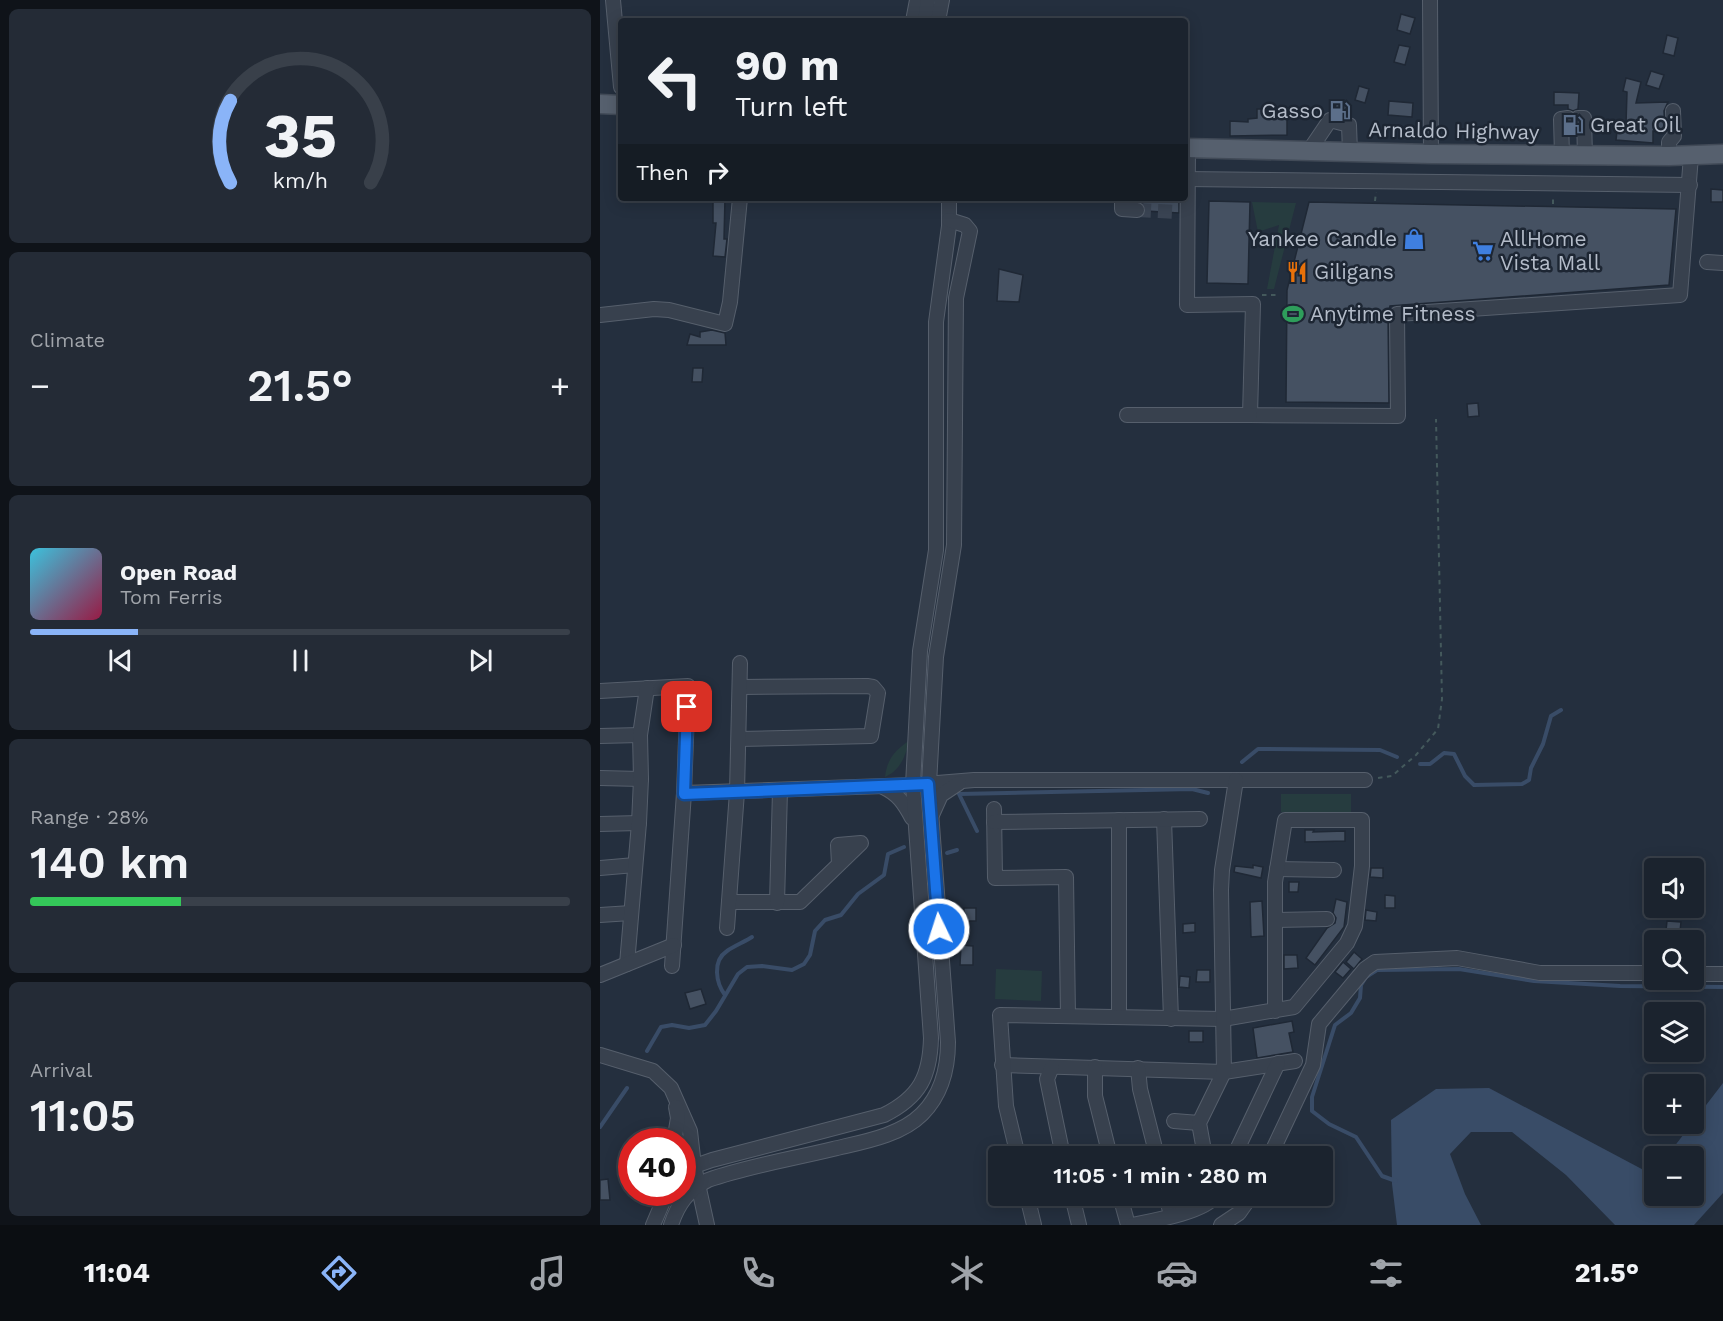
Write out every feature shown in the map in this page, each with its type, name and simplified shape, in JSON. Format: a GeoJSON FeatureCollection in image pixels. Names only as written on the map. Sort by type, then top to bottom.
{"type":"FeatureCollection","features":[{"type":"Feature","properties":{"kind":"main road"},"geometry":{"type":"LineString","coordinates":[[600,104],[618,105]]}},
{"type":"Feature","properties":{"kind":"main road","name":"Arnaldo Highway"},"geometry":{"type":"LineString","coordinates":[[1188,148],[1585,156],[1723,154]]}},
{"type":"Feature","properties":{"kind":"street"},"geometry":{"type":"LineString","coordinates":[[613,0],[618,54]]}},
{"type":"Feature","properties":{"kind":"street"},"geometry":{"type":"LineString","coordinates":[[914,18],[917,0]]}},
{"type":"Feature","properties":{"kind":"street"},"geometry":{"type":"LineString","coordinates":[[925,18],[928,0]]}},
{"type":"Feature","properties":{"kind":"street"},"geometry":{"type":"LineString","coordinates":[[939,18],[942,0]]}},
{"type":"Feature","properties":{"kind":"street"},"geometry":{"type":"LineString","coordinates":[[1430,0],[1431,154]]}},
{"type":"Feature","properties":{"kind":"street"},"geometry":{"type":"LineString","coordinates":[[1669,156],[1670,142],[1674,136],[1673,111]]}},
{"type":"Feature","properties":{"kind":"street"},"geometry":{"type":"LineString","coordinates":[[1562,155],[1561,118],[1584,118],[1585,156]]}},
{"type":"Feature","properties":{"kind":"street"},"geometry":{"type":"LineString","coordinates":[[1309,151],[1330,120],[1349,125],[1350,152]]}},
{"type":"Feature","properties":{"kind":"street"},"geometry":{"type":"LineString","coordinates":[[1127,415],[1398,416],[1397,314],[1680,295],[1691,156]]}},
{"type":"Feature","properties":{"kind":"street"},"geometry":{"type":"LineString","coordinates":[[1188,179],[1690,185]]}},
{"type":"Feature","properties":{"kind":"street"},"geometry":{"type":"LineString","coordinates":[[600,315],[654,309],[669,310],[725,324],[730,302],[740,201]]}},
{"type":"Feature","properties":{"kind":"street"},"geometry":{"type":"LineString","coordinates":[[696,1167],[712,1160],[884,1115],[898,1108],[918,1090],[929,1065],[931,1038],[912,785],[921,633],[936,550],[936,322],[949,220],[949,201]]}},
{"type":"Feature","properties":{"kind":"street"},"geometry":{"type":"LineString","coordinates":[[1122,201],[1122,209],[1137,210]]}},
{"type":"Feature","properties":{"kind":"street"},"geometry":{"type":"LineString","coordinates":[[1184,201],[1187,305],[1253,304],[1250,415]]}},
{"type":"Feature","properties":{"kind":"street"},"geometry":{"type":"LineString","coordinates":[[671,1225],[681,1202],[697,1185],[718,1177],[853,1144],[882,1135],[918,1118],[935,1096],[946,1073],[948,1055],[928,784],[936,657],[953,562],[955,537],[956,298],[970,231],[965,225],[949,220]]}},
{"type":"Feature","properties":{"kind":"street"},"geometry":{"type":"LineString","coordinates":[[1707,262],[1723,263]]}},
{"type":"Feature","properties":{"kind":"street"},"geometry":{"type":"LineString","coordinates":[[727,928],[737,792],[740,663]]}},
{"type":"Feature","properties":{"kind":"street"},"geometry":{"type":"LineString","coordinates":[[600,691],[688,686],[684,794],[672,966]]}},
{"type":"Feature","properties":{"kind":"street"},"geometry":{"type":"LineString","coordinates":[[739,739],[871,736],[878,693],[873,687],[867,686],[740,687]]}},
{"type":"Feature","properties":{"kind":"street"},"geometry":{"type":"LineString","coordinates":[[627,964],[639,823],[640,735],[647,688]]}},
{"type":"Feature","properties":{"kind":"street"},"geometry":{"type":"LineString","coordinates":[[916,715],[918,733],[934,766],[944,775],[964,781]]}},
{"type":"Feature","properties":{"kind":"street"},"geometry":{"type":"LineString","coordinates":[[600,736],[640,735]]}},
{"type":"Feature","properties":{"kind":"street"},"geometry":{"type":"LineString","coordinates":[[881,786],[899,777],[905,770],[915,742]]}},
{"type":"Feature","properties":{"kind":"street"},"geometry":{"type":"LineString","coordinates":[[600,778],[641,779]]}},
{"type":"Feature","properties":{"kind":"street"},"geometry":{"type":"LineString","coordinates":[[1204,1146],[1199,1123],[1224,1072],[1221,890],[1236,780]]}},
{"type":"Feature","properties":{"kind":"street"},"geometry":{"type":"LineString","coordinates":[[684,794],[964,781],[1365,780]]}},
{"type":"Feature","properties":{"kind":"street"},"geometry":{"type":"LineString","coordinates":[[931,817],[941,795],[964,781]]}},
{"type":"Feature","properties":{"kind":"street"},"geometry":{"type":"LineString","coordinates":[[881,786],[898,795],[915,825]]}},
{"type":"Feature","properties":{"kind":"street"},"geometry":{"type":"LineString","coordinates":[[777,903],[780,790]]}},
{"type":"Feature","properties":{"kind":"street"},"geometry":{"type":"LineString","coordinates":[[1068,1017],[1066,877],[995,878],[994,815],[1119,820],[1200,819]]}},
{"type":"Feature","properties":{"kind":"street"},"geometry":{"type":"LineString","coordinates":[[1164,819],[1171,1018]]}},
{"type":"Feature","properties":{"kind":"street"},"geometry":{"type":"LineString","coordinates":[[1119,820],[1119,1017]]}},
{"type":"Feature","properties":{"kind":"street"},"geometry":{"type":"LineString","coordinates":[[1016,1146],[1006,1106],[1000,1015],[1223,1019],[1275,1011],[1294,1007],[1347,943],[1355,926],[1362,866],[1362,820],[1285,820],[1275,882],[1275,1011]]}},
{"type":"Feature","properties":{"kind":"street"},"geometry":{"type":"LineString","coordinates":[[600,824],[639,823]]}},
{"type":"Feature","properties":{"kind":"street"},"geometry":{"type":"LineString","coordinates":[[729,902],[800,902],[839,864]]}},
{"type":"Feature","properties":{"kind":"street"},"geometry":{"type":"LineString","coordinates":[[600,868],[635,866]]}},
{"type":"Feature","properties":{"kind":"street"},"geometry":{"type":"LineString","coordinates":[[1277,869],[1334,870]]}},
{"type":"Feature","properties":{"kind":"street"},"geometry":{"type":"LineString","coordinates":[[600,915],[631,913]]}},
{"type":"Feature","properties":{"kind":"street"},"geometry":{"type":"LineString","coordinates":[[1276,920],[1327,920]]}},
{"type":"Feature","properties":{"kind":"street"},"geometry":{"type":"LineString","coordinates":[[600,975],[674,945]]}},
{"type":"Feature","properties":{"kind":"street"},"geometry":{"type":"LineString","coordinates":[[1275,1146],[1313,1065],[1319,1024],[1375,962],[1457,958],[1540,973],[1644,973]]}},
{"type":"Feature","properties":{"kind":"street"},"geometry":{"type":"LineString","coordinates":[[1704,974],[1723,974]]}},
{"type":"Feature","properties":{"kind":"street"},"geometry":{"type":"LineString","coordinates":[[600,1055],[653,1071],[671,1088],[689,1128]]}},
{"type":"Feature","properties":{"kind":"street"},"geometry":{"type":"LineString","coordinates":[[1002,1065],[1224,1072],[1295,1060]]}},
{"type":"Feature","properties":{"kind":"street"},"geometry":{"type":"LineString","coordinates":[[1239,1146],[1278,1064]]}},
{"type":"Feature","properties":{"kind":"street"},"geometry":{"type":"LineString","coordinates":[[1052,1067],[1047,1079],[1061,1146]]}},
{"type":"Feature","properties":{"kind":"street"},"geometry":{"type":"LineString","coordinates":[[1095,1067],[1095,1096],[1108,1146]]}},
{"type":"Feature","properties":{"kind":"street"},"geometry":{"type":"LineString","coordinates":[[1138,1068],[1140,1089],[1154,1146]]}},
{"type":"Feature","properties":{"kind":"street"},"geometry":{"type":"LineString","coordinates":[[675,1096],[678,1118],[676,1128]]}},
{"type":"Feature","properties":{"kind":"street"},"geometry":{"type":"LineString","coordinates":[[1174,1121],[1199,1123]]}},
{"type":"Feature","properties":{"kind":"street"},"geometry":{"type":"LineString","coordinates":[[697,1185],[707,1225]]}},
{"type":"Feature","properties":{"kind":"street"},"geometry":{"type":"LineString","coordinates":[[653,1225],[660,1206]]}},
{"type":"Feature","properties":{"kind":"street"},"geometry":{"type":"LineString","coordinates":[[1029,1206],[1034,1225]]}},
{"type":"Feature","properties":{"kind":"street"},"geometry":{"type":"LineString","coordinates":[[1074,1206],[1079,1225]]}},
{"type":"Feature","properties":{"kind":"street"},"geometry":{"type":"LineString","coordinates":[[1123,1206],[1130,1225],[1201,1206]]}},
{"type":"Feature","properties":{"kind":"street"},"geometry":{"type":"LineString","coordinates":[[1169,1206],[1171,1215]]}},
{"type":"Feature","properties":{"kind":"street"},"geometry":{"type":"LineString","coordinates":[[1217,1206],[1221,1222],[1239,1213],[1244,1206]]}},
{"type":"Feature","properties":{"kind":"path"},"geometry":{"type":"LineString","coordinates":[[977,201],[978,205]]}},
{"type":"Feature","properties":{"kind":"path"},"geometry":{"type":"LineString","coordinates":[[1365,780],[1392,776],[1416,755],[1438,729],[1442,699],[1436,419]]}},
{"type":"Feature","properties":{"kind":"green space"},"geometry":{"type":"Polygon","coordinates":[[[1252,202],[1296,203],[1274,289],[1267,289],[1279,225],[1258,232],[1252,202]]]}},
{"type":"Feature","properties":{"kind":"green space"},"geometry":{"type":"Polygon","coordinates":[[[910,740],[899,766],[885,777],[893,756],[910,740]]]}},
{"type":"Feature","properties":{"kind":"green space"},"geometry":{"type":"Polygon","coordinates":[[[1281,794],[1351,794],[1351,812],[1281,812],[1281,794]]]}},
{"type":"Feature","properties":{"kind":"green space"},"geometry":{"type":"Polygon","coordinates":[[[996,969],[1042,971],[1041,1001],[995,999],[996,969]]]}},
{"type":"Feature","properties":{"kind":"water"},"geometry":{"type":"Polygon","coordinates":[[[1723,1083],[1723,1193],[1694,1225],[1615,1225],[1566,1175],[1512,1132],[1471,1132],[1450,1154],[1465,1194],[1481,1225],[1397,1225],[1392,1184],[1391,1120],[1436,1089],[1489,1088],[1644,1170],[1644,1206],[1704,1206],[1704,1146],[1675,1146],[1684,1134],[1704,1134],[1704,1108],[1723,1083]]]}},
{"type":"Feature","properties":{"kind":"building"},"geometry":{"type":"Polygon","coordinates":[[[1401,14],[1415,18],[1410,34],[1397,30],[1401,14]]]}},
{"type":"Feature","properties":{"kind":"building"},"geometry":{"type":"Polygon","coordinates":[[[1667,35],[1678,38],[1674,56],[1663,53],[1667,35]]]}},
{"type":"Feature","properties":{"kind":"building"},"geometry":{"type":"Polygon","coordinates":[[[1399,45],[1410,47],[1405,65],[1394,62],[1399,45]]]}},
{"type":"Feature","properties":{"kind":"building"},"geometry":{"type":"Polygon","coordinates":[[[1651,71],[1664,75],[1659,89],[1646,85],[1651,71]]]}},
{"type":"Feature","properties":{"kind":"building"},"geometry":{"type":"Polygon","coordinates":[[[1626,78],[1641,82],[1636,103],[1668,102],[1664,111],[1665,131],[1653,131],[1653,143],[1616,140],[1618,123],[1626,124],[1627,92],[1623,91],[1626,78]]]}},
{"type":"Feature","properties":{"kind":"building"},"geometry":{"type":"Polygon","coordinates":[[[1359,86],[1369,89],[1365,103],[1355,100],[1359,86]]]}},
{"type":"Feature","properties":{"kind":"building"},"geometry":{"type":"Polygon","coordinates":[[[1554,92],[1579,93],[1578,109],[1573,111],[1568,109],[1568,105],[1554,105],[1554,92]]]}},
{"type":"Feature","properties":{"kind":"building"},"geometry":{"type":"Polygon","coordinates":[[[1337,100],[1348,103],[1344,114],[1334,112],[1337,100]]]}},
{"type":"Feature","properties":{"kind":"building"},"geometry":{"type":"Polygon","coordinates":[[[1389,101],[1413,103],[1412,117],[1388,115],[1389,101]]]}},
{"type":"Feature","properties":{"kind":"building"},"geometry":{"type":"Polygon","coordinates":[[[1257,109],[1287,113],[1287,135],[1230,136],[1230,121],[1248,122],[1248,119],[1257,118],[1257,109]]]}},
{"type":"Feature","properties":{"kind":"building"},"geometry":{"type":"Polygon","coordinates":[[[1711,189],[1723,190],[1723,202],[1711,202],[1711,189]]]}},
{"type":"Feature","properties":{"kind":"building"},"geometry":{"type":"Polygon","coordinates":[[[713,201],[725,201],[724,239],[727,239],[725,257],[713,256],[716,223],[713,223],[713,201]]]}},
{"type":"Feature","properties":{"kind":"building"},"geometry":{"type":"Polygon","coordinates":[[[1139,201],[1179,201],[1179,213],[1146,211],[1145,206],[1139,201]]]}},
{"type":"Feature","properties":{"kind":"building"},"geometry":{"type":"Polygon","coordinates":[[[1209,201],[1250,202],[1248,284],[1207,283],[1209,201]]]}},
{"type":"Feature","properties":{"kind":"building"},"geometry":{"type":"Polygon","coordinates":[[[1309,202],[1676,209],[1669,285],[1390,306],[1388,314],[1389,403],[1286,402],[1287,290],[1309,202]]]}},
{"type":"Feature","properties":{"kind":"building"},"geometry":{"type":"Polygon","coordinates":[[[999,269],[1023,275],[1019,302],[997,301],[999,269]]]}},
{"type":"Feature","properties":{"kind":"building"},"geometry":{"type":"Polygon","coordinates":[[[712,330],[725,333],[726,345],[687,345],[690,334],[700,337],[700,332],[712,330]]]}},
{"type":"Feature","properties":{"kind":"building"},"geometry":{"type":"Polygon","coordinates":[[[693,368],[703,368],[702,382],[692,382],[693,368]]]}},
{"type":"Feature","properties":{"kind":"building"},"geometry":{"type":"Polygon","coordinates":[[[1478,403],[1479,416],[1468,417],[1467,404],[1478,403]]]}},
{"type":"Feature","properties":{"kind":"building"},"geometry":{"type":"Polygon","coordinates":[[[1305,830],[1345,831],[1345,841],[1305,842],[1305,830]]]}},
{"type":"Feature","properties":{"kind":"building"},"geometry":{"type":"Polygon","coordinates":[[[1253,865],[1263,867],[1261,878],[1234,872],[1235,866],[1253,868],[1253,865]]]}},
{"type":"Feature","properties":{"kind":"building"},"geometry":{"type":"Polygon","coordinates":[[[1371,868],[1383,868],[1383,878],[1370,877],[1371,868]]]}},
{"type":"Feature","properties":{"kind":"building"},"geometry":{"type":"Polygon","coordinates":[[[1289,882],[1299,882],[1298,892],[1289,892],[1289,882]]]}},
{"type":"Feature","properties":{"kind":"building"},"geometry":{"type":"Polygon","coordinates":[[[1385,895],[1395,896],[1395,908],[1385,908],[1385,895]]]}},
{"type":"Feature","properties":{"kind":"building"},"geometry":{"type":"Polygon","coordinates":[[[1336,899],[1347,902],[1344,927],[1315,965],[1306,958],[1327,928],[1335,923],[1336,918],[1333,913],[1336,899]]]}},
{"type":"Feature","properties":{"kind":"building"},"geometry":{"type":"Polygon","coordinates":[[[1262,901],[1264,936],[1251,937],[1250,902],[1262,901]]]}},
{"type":"Feature","properties":{"kind":"building"},"geometry":{"type":"Polygon","coordinates":[[[964,908],[976,908],[976,921],[963,921],[964,908]]]}},
{"type":"Feature","properties":{"kind":"building"},"geometry":{"type":"Polygon","coordinates":[[[1366,910],[1377,912],[1376,921],[1365,920],[1366,910]]]}},
{"type":"Feature","properties":{"kind":"building"},"geometry":{"type":"Polygon","coordinates":[[[1667,921],[1681,922],[1680,930],[1666,930],[1667,921]]]}},
{"type":"Feature","properties":{"kind":"building"},"geometry":{"type":"Polygon","coordinates":[[[1195,923],[1195,932],[1183,933],[1183,924],[1195,923]]]}},
{"type":"Feature","properties":{"kind":"building"},"geometry":{"type":"Polygon","coordinates":[[[961,945],[973,946],[973,965],[960,965],[961,945]]]}},
{"type":"Feature","properties":{"kind":"building"},"geometry":{"type":"Polygon","coordinates":[[[1354,952],[1362,959],[1354,969],[1346,962],[1354,952]]]}},
{"type":"Feature","properties":{"kind":"building"},"geometry":{"type":"Polygon","coordinates":[[[1284,955],[1297,955],[1298,968],[1284,969],[1284,955]]]}},
{"type":"Feature","properties":{"kind":"building"},"geometry":{"type":"Polygon","coordinates":[[[1343,962],[1351,969],[1343,978],[1335,972],[1343,962]]]}},
{"type":"Feature","properties":{"kind":"building"},"geometry":{"type":"Polygon","coordinates":[[[1197,970],[1210,970],[1210,982],[1196,982],[1197,970]]]}},
{"type":"Feature","properties":{"kind":"building"},"geometry":{"type":"Polygon","coordinates":[[[1180,976],[1190,977],[1189,988],[1179,987],[1180,976]]]}},
{"type":"Feature","properties":{"kind":"building"},"geometry":{"type":"Polygon","coordinates":[[[701,989],[706,1004],[690,1009],[685,993],[701,989]]]}},
{"type":"Feature","properties":{"kind":"building"},"geometry":{"type":"Polygon","coordinates":[[[1292,1021],[1294,1032],[1289,1033],[1293,1052],[1257,1058],[1253,1028],[1292,1021]]]}},
{"type":"Feature","properties":{"kind":"building"},"geometry":{"type":"Polygon","coordinates":[[[1189,1031],[1203,1031],[1203,1042],[1189,1042],[1189,1031]]]}},
{"type":"Feature","properties":{"kind":"building"},"geometry":{"type":"Polygon","coordinates":[[[608,1179],[610,1200],[600,1200],[600,1180],[608,1179]]]}},
{"type":"Feature","properties":{"kind":"waterway"},"geometry":{"type":"LineString","coordinates":[[1420,764],[1430,764],[1444,753],[1454,754],[1465,776],[1474,785],[1522,784],[1529,780],[1531,768],[1543,744],[1551,716],[1561,710]]}},
{"type":"Feature","properties":{"kind":"waterway"},"geometry":{"type":"LineString","coordinates":[[1242,762],[1258,749],[1380,750],[1397,757]]}},
{"type":"Feature","properties":{"kind":"waterway"},"geometry":{"type":"LineString","coordinates":[[977,831],[959,794],[1192,789],[1208,793]]}},
{"type":"Feature","properties":{"kind":"waterway"},"geometry":{"type":"LineString","coordinates":[[647,1051],[661,1027],[672,1025],[689,1028],[705,1025],[738,974],[747,967],[762,966],[792,970],[804,964],[810,955],[815,931],[825,920],[841,915],[858,894],[884,875],[888,854],[904,847]]}},
{"type":"Feature","properties":{"kind":"waterway"},"geometry":{"type":"LineString","coordinates":[[947,853],[957,850]]}},
{"type":"Feature","properties":{"kind":"waterway"},"geometry":{"type":"LineString","coordinates":[[725,995],[719,984],[717,972],[719,960],[727,951],[752,937]]}},
{"type":"Feature","properties":{"kind":"waterway"},"geometry":{"type":"LineString","coordinates":[[1396,1181],[1382,1176],[1356,1137],[1329,1124],[1312,1111],[1312,1097],[1335,1025],[1351,1013],[1360,998],[1361,985],[1366,977],[1377,970],[1459,969],[1534,981],[1620,986],[1723,987]]}},
{"type":"Feature","properties":{"kind":"waterway"},"geometry":{"type":"LineString","coordinates":[[600,1127],[627,1088]]}},
{"type":"Feature","properties":{"kind":"tunnel"},"geometry":{"type":"LineString","coordinates":[[1137,210],[1179,212]]}},
{"type":"Feature","properties":{"kind":"place","name":"Gasso"},"geometry":{"type":"Point","coordinates":[1340,111]}},
{"type":"Feature","properties":{"kind":"place","name":"Great Oil"},"geometry":{"type":"Point","coordinates":[1573,125]}},
{"type":"Feature","properties":{"kind":"place","name":"Yankee Candle"},"geometry":{"type":"Point","coordinates":[1414,239]}},
{"type":"Feature","properties":{"kind":"place","name":"AllHome Vista Mall"},"geometry":{"type":"Point","coordinates":[1483,251]}},
{"type":"Feature","properties":{"kind":"place","name":"Giligans"},"geometry":{"type":"Point","coordinates":[1297,272]}},
{"type":"Feature","properties":{"kind":"place","name":"Anytime Fitness"},"geometry":{"type":"Point","coordinates":[1293,314]}},
{"type":"Feature","properties":{"kind":"route"},"geometry":{"type":"LineString","coordinates":[[687,707],[684,794],[928,784],[939,929]]}}]}
